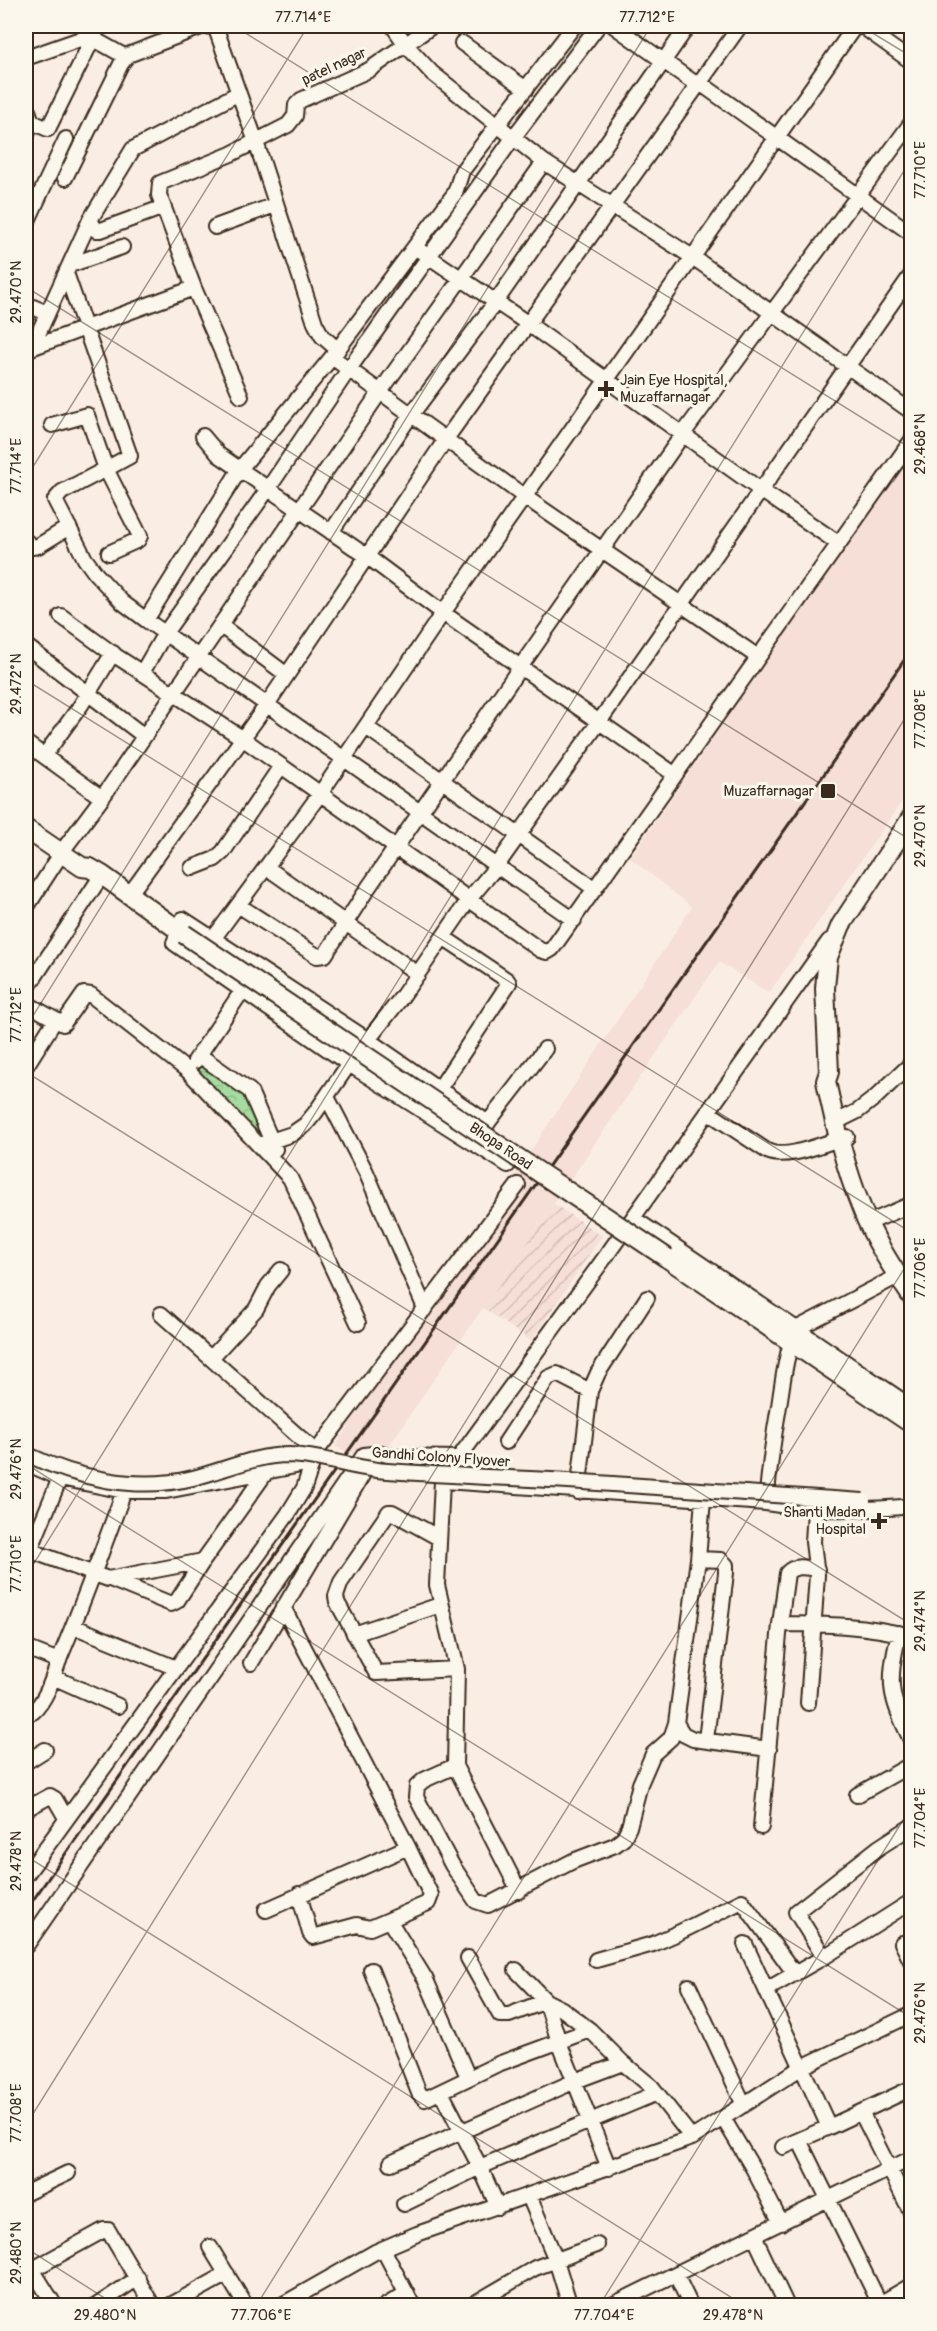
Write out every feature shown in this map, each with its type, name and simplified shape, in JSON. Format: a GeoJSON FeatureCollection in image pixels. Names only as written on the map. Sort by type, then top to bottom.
{"type":"FeatureCollection","features":[{"type":"Feature","properties":{"kind":"main road"},"geometry":{"type":"LineString","coordinates":[[912,817],[841,925],[828,957],[826,973],[829,1072],[835,1080],[841,1129],[869,1206],[872,1221],[885,1239],[912,1297]]}},
{"type":"Feature","properties":{"kind":"main road","name":"Bhopa Road"},"geometry":{"type":"LineString","coordinates":[[26,818],[82,867],[96,872],[180,932],[667,1258],[793,1336],[912,1424]]}},
{"type":"Feature","properties":{"kind":"main road","name":"Bhopa Road"},"geometry":{"type":"LineString","coordinates":[[26,829],[63,850]]}},
{"type":"Feature","properties":{"kind":"street"},"geometry":{"type":"LineString","coordinates":[[65,178],[126,57],[201,27],[213,26],[256,142],[318,331],[335,354],[349,369],[411,415],[758,657]]}},
{"type":"Feature","properties":{"kind":"street"},"geometry":{"type":"LineString","coordinates":[[393,26],[406,45],[432,73],[544,162],[693,258],[912,412]]}},
{"type":"Feature","properties":{"kind":"street","name":"patel nagar"},"geometry":{"type":"LineString","coordinates":[[241,396],[194,288],[164,207],[158,190],[162,180],[256,142],[291,122],[296,105],[301,100],[369,70],[432,26]]}},
{"type":"Feature","properties":{"kind":"street"},"geometry":{"type":"LineString","coordinates":[[146,620],[240,469],[335,354],[455,193],[462,171],[574,26]]}},
{"type":"Feature","properties":{"kind":"street"},"geometry":{"type":"LineString","coordinates":[[142,671],[165,633],[268,489],[428,256],[598,26]]}},
{"type":"Feature","properties":{"kind":"street"},"geometry":{"type":"LineString","coordinates":[[614,26],[693,82],[700,83],[912,234]]}},
{"type":"Feature","properties":{"kind":"street"},"geometry":{"type":"LineString","coordinates":[[331,532],[411,415],[495,303],[688,26]]}},
{"type":"Feature","properties":{"kind":"street"},"geometry":{"type":"LineString","coordinates":[[129,895],[266,706],[527,323],[740,26]]}},
{"type":"Feature","properties":{"kind":"street"},"geometry":{"type":"LineString","coordinates":[[213,939],[344,760],[443,613],[855,26]]}},
{"type":"Feature","properties":{"kind":"street"},"geometry":{"type":"LineString","coordinates":[[862,26],[912,62]]}},
{"type":"Feature","properties":{"kind":"street"},"geometry":{"type":"LineString","coordinates":[[96,32],[126,57]]}},
{"type":"Feature","properties":{"kind":"street"},"geometry":{"type":"LineString","coordinates":[[26,58],[96,32]]}},
{"type":"Feature","properties":{"kind":"street"},"geometry":{"type":"LineString","coordinates":[[48,129],[96,32]]}},
{"type":"Feature","properties":{"kind":"street"},"geometry":{"type":"LineString","coordinates":[[462,43],[526,89]]}},
{"type":"Feature","properties":{"kind":"street"},"geometry":{"type":"LineString","coordinates":[[28,350],[90,220],[133,149],[237,94]]}},
{"type":"Feature","properties":{"kind":"street"},"geometry":{"type":"LineString","coordinates":[[26,105],[33,122],[80,147]]}},
{"type":"Feature","properties":{"kind":"street"},"geometry":{"type":"LineString","coordinates":[[26,137],[33,122]]}},
{"type":"Feature","properties":{"kind":"street"},"geometry":{"type":"LineString","coordinates":[[238,904],[319,957],[325,955],[395,849],[683,434],[912,122]]}},
{"type":"Feature","properties":{"kind":"street"},"geometry":{"type":"LineString","coordinates":[[26,225],[31,198],[66,139]]}},
{"type":"Feature","properties":{"kind":"street"},"geometry":{"type":"LineString","coordinates":[[26,908],[63,850],[102,798],[380,392],[544,162]]}},
{"type":"Feature","properties":{"kind":"street"},"geometry":{"type":"LineString","coordinates":[[215,227],[275,205]]}},
{"type":"Feature","properties":{"kind":"street"},"geometry":{"type":"LineString","coordinates":[[90,220],[96,230],[101,230],[164,207]]}},
{"type":"Feature","properties":{"kind":"street"},"geometry":{"type":"LineString","coordinates":[[68,269],[122,247]]}},
{"type":"Feature","properties":{"kind":"street"},"geometry":{"type":"LineString","coordinates":[[415,247],[527,323],[838,543]]}},
{"type":"Feature","properties":{"kind":"street"},"geometry":{"type":"LineString","coordinates":[[68,269],[84,328],[130,454],[128,459],[56,496],[55,500],[96,574],[122,602],[146,620],[574,920]]}},
{"type":"Feature","properties":{"kind":"street"},"geometry":{"type":"LineString","coordinates":[[265,1144],[298,1130],[327,1097],[599,723],[912,274]]}},
{"type":"Feature","properties":{"kind":"street"},"geometry":{"type":"LineString","coordinates":[[28,350],[194,288]]}},
{"type":"Feature","properties":{"kind":"street"},"geometry":{"type":"LineString","coordinates":[[26,304],[47,313]]}},
{"type":"Feature","properties":{"kind":"street"},"geometry":{"type":"LineString","coordinates":[[52,425],[87,415],[106,469],[140,536],[138,540],[109,553]]}},
{"type":"Feature","properties":{"kind":"street"},"geometry":{"type":"LineString","coordinates":[[203,436],[214,452],[368,557],[443,613],[674,774]]}},
{"type":"Feature","properties":{"kind":"street"},"geometry":{"type":"LineString","coordinates":[[61,615],[113,653],[242,738],[540,950],[547,952],[552,949],[574,920],[674,774],[912,440]]}},
{"type":"Feature","properties":{"kind":"street"},"geometry":{"type":"LineString","coordinates":[[26,541],[32,547],[38,546],[69,527]]}},
{"type":"Feature","properties":{"kind":"street"},"geometry":{"type":"LineString","coordinates":[[221,626],[287,675]]}},
{"type":"Feature","properties":{"kind":"street"},"geometry":{"type":"LineString","coordinates":[[26,646],[144,736]]}},
{"type":"Feature","properties":{"kind":"street"},"geometry":{"type":"LineString","coordinates":[[44,756],[113,653]]}},
{"type":"Feature","properties":{"kind":"street"},"geometry":{"type":"LineString","coordinates":[[366,727],[442,783],[519,834],[595,889]]}},
{"type":"Feature","properties":{"kind":"street"},"geometry":{"type":"LineString","coordinates":[[26,743],[102,798]]}},
{"type":"Feature","properties":{"kind":"street"},"geometry":{"type":"LineString","coordinates":[[192,868],[215,859],[223,852],[281,766]]}},
{"type":"Feature","properties":{"kind":"street"},"geometry":{"type":"LineString","coordinates":[[266,867],[345,925],[418,974]]}},
{"type":"Feature","properties":{"kind":"street"},"geometry":{"type":"LineString","coordinates":[[26,990],[96,872]]}},
{"type":"Feature","properties":{"kind":"street"},"geometry":{"type":"LineString","coordinates":[[488,1123],[368,1040],[183,919],[174,943],[349,1064],[508,1165]]}},
{"type":"Feature","properties":{"kind":"street"},"geometry":{"type":"LineString","coordinates":[[519,1891],[455,1766],[458,1669],[437,1586],[442,1481],[633,1218],[841,925]]}},
{"type":"Feature","properties":{"kind":"street"},"geometry":{"type":"LineString","coordinates":[[439,1089],[509,983],[443,938]]}},
{"type":"Feature","properties":{"kind":"street"},"geometry":{"type":"LineString","coordinates":[[188,1071],[243,991]]}},
{"type":"Feature","properties":{"kind":"street"},"geometry":{"type":"LineString","coordinates":[[26,1003],[61,1024],[64,1023],[81,997],[86,993],[91,995],[188,1071],[265,1144],[290,1178],[358,1323]]}},
{"type":"Feature","properties":{"kind":"street"},"geometry":{"type":"LineString","coordinates":[[26,1066],[55,1020]]}},
{"type":"Feature","properties":{"kind":"street"},"geometry":{"type":"LineString","coordinates":[[472,1142],[545,1049]]}},
{"type":"Feature","properties":{"kind":"street"},"geometry":{"type":"LineString","coordinates":[[199,1055],[250,1090],[265,1144]]}},
{"type":"Feature","properties":{"kind":"street"},"geometry":{"type":"LineString","coordinates":[[708,1112],[767,1151],[777,1154],[793,1153],[841,1129],[912,1063]]}},
{"type":"Feature","properties":{"kind":"street"},"geometry":{"type":"LineString","coordinates":[[327,1097],[366,1172],[424,1306],[423,1310]]}},
{"type":"Feature","properties":{"kind":"street"},"geometry":{"type":"LineString","coordinates":[[26,1875],[288,1514],[303,1488],[314,1457],[518,1185]]}},
{"type":"Feature","properties":{"kind":"street"},"geometry":{"type":"LineString","coordinates":[[872,1221],[912,1204]]}},
{"type":"Feature","properties":{"kind":"street"},"geometry":{"type":"LineString","coordinates":[[633,1218],[793,1336],[912,1410]]}},
{"type":"Feature","properties":{"kind":"street"},"geometry":{"type":"LineString","coordinates":[[211,1358],[256,1309],[268,1286],[281,1270]]}},
{"type":"Feature","properties":{"kind":"street"},"geometry":{"type":"LineString","coordinates":[[793,1336],[905,1279]]}},
{"type":"Feature","properties":{"kind":"street"},"geometry":{"type":"LineString","coordinates":[[578,1492],[590,1391],[598,1373],[647,1298]]}},
{"type":"Feature","properties":{"kind":"street"},"geometry":{"type":"LineString","coordinates":[[161,1314],[211,1358],[314,1457]]}},
{"type":"Feature","properties":{"kind":"street"},"geometry":{"type":"LineString","coordinates":[[766,1503],[770,1461],[793,1336]]}},
{"type":"Feature","properties":{"kind":"street"},"geometry":{"type":"LineString","coordinates":[[506,1442],[552,1374],[557,1374],[590,1391]]}},
{"type":"Feature","properties":{"kind":"street"},"geometry":{"type":"LineString","coordinates":[[26,1449],[40,1456]]}},
{"type":"Feature","properties":{"kind":"street"},"geometry":{"type":"LineString","coordinates":[[26,1946],[364,1455],[381,1453],[394,1457],[458,1458]]}},
{"type":"Feature","properties":{"kind":"street"},"geometry":{"type":"LineString","coordinates":[[251,1663],[363,1474],[381,1453]]}},
{"type":"Feature","properties":{"kind":"street","name":"Gandhi Colony Flyover"},"geometry":{"type":"LineString","coordinates":[[26,1454],[67,1471],[105,1480],[139,1484],[176,1481],[269,1456],[291,1455],[386,1471],[655,1486],[912,1505]]}},
{"type":"Feature","properties":{"kind":"street"},"geometry":{"type":"LineString","coordinates":[[26,1464],[60,1478],[124,1491],[166,1491],[267,1471],[314,1457]]}},
{"type":"Feature","properties":{"kind":"street"},"geometry":{"type":"LineString","coordinates":[[60,1478],[27,1553],[94,1574],[171,1604],[177,1601],[267,1471]]}},
{"type":"Feature","properties":{"kind":"street"},"geometry":{"type":"LineString","coordinates":[[363,1474],[578,1492],[766,1503],[815,1510],[866,1511],[912,1505]]}},
{"type":"Feature","properties":{"kind":"street"},"geometry":{"type":"LineString","coordinates":[[26,1711],[33,1712],[39,1707],[53,1677],[124,1491]]}},
{"type":"Feature","properties":{"kind":"street"},"geometry":{"type":"LineString","coordinates":[[455,1766],[424,1780],[417,1786],[416,1797],[452,1864],[476,1901],[488,1905],[519,1891],[573,1861],[615,1845],[623,1839],[629,1827],[640,1784],[653,1754],[670,1738],[676,1723],[698,1559],[703,1500]]}},
{"type":"Feature","properties":{"kind":"street"},"geometry":{"type":"LineString","coordinates":[[808,1703],[817,1569],[813,1542],[815,1510]]}},
{"type":"Feature","properties":{"kind":"street"},"geometry":{"type":"LineString","coordinates":[[439,1539],[392,1512],[386,1515],[338,1588],[337,1602],[376,1673],[458,1669]]}},
{"type":"Feature","properties":{"kind":"street"},"geometry":{"type":"LineString","coordinates":[[698,1559],[721,1560],[726,1565],[706,1740]]}},
{"type":"Feature","properties":{"kind":"street"},"geometry":{"type":"LineString","coordinates":[[108,1579],[203,1562]]}},
{"type":"Feature","properties":{"kind":"street"},"geometry":{"type":"LineString","coordinates":[[762,1827],[780,1624],[788,1571],[800,1567],[817,1569]]}},
{"type":"Feature","properties":{"kind":"street"},"geometry":{"type":"LineString","coordinates":[[354,1634],[440,1605]]}},
{"type":"Feature","properties":{"kind":"street"},"geometry":{"type":"LineString","coordinates":[[283,1607],[408,1847],[431,1899],[425,1905],[370,1928],[357,1925],[313,1937],[309,1933],[299,1894]]}},
{"type":"Feature","properties":{"kind":"street"},"geometry":{"type":"LineString","coordinates":[[780,1624],[813,1624],[905,1635],[892,1660],[891,1693],[912,1742]]}},
{"type":"Feature","properties":{"kind":"street"},"geometry":{"type":"LineString","coordinates":[[73,1626],[176,1668]]}},
{"type":"Feature","properties":{"kind":"street"},"geometry":{"type":"LineString","coordinates":[[26,1648],[59,1661]]}},
{"type":"Feature","properties":{"kind":"street"},"geometry":{"type":"LineString","coordinates":[[53,1677],[118,1706]]}},
{"type":"Feature","properties":{"kind":"street"},"geometry":{"type":"LineString","coordinates":[[676,1723],[687,1736],[768,1749]]}},
{"type":"Feature","properties":{"kind":"street"},"geometry":{"type":"LineString","coordinates":[[26,1762],[45,1750]]}},
{"type":"Feature","properties":{"kind":"street"},"geometry":{"type":"LineString","coordinates":[[857,1795],[912,1764]]}},
{"type":"Feature","properties":{"kind":"street"},"geometry":{"type":"LineString","coordinates":[[26,1809],[50,1796],[55,1799],[66,1818]]}},
{"type":"Feature","properties":{"kind":"street"},"geometry":{"type":"LineString","coordinates":[[824,1957],[797,1915],[798,1910],[887,1842],[912,1826]]}},
{"type":"Feature","properties":{"kind":"street"},"geometry":{"type":"LineString","coordinates":[[266,1910],[408,1847]]}},
{"type":"Feature","properties":{"kind":"street"},"geometry":{"type":"LineString","coordinates":[[596,1960],[668,1938],[742,1901],[795,1974]]}},
{"type":"Feature","properties":{"kind":"street"},"geometry":{"type":"LineString","coordinates":[[766,1990],[824,1957],[912,1901]]}},
{"type":"Feature","properties":{"kind":"street"},"geometry":{"type":"LineString","coordinates":[[389,1920],[426,1980],[468,2078]]}},
{"type":"Feature","properties":{"kind":"street"},"geometry":{"type":"LineString","coordinates":[[902,1943],[912,1963]]}},
{"type":"Feature","properties":{"kind":"street"},"geometry":{"type":"LineString","coordinates":[[745,1944],[829,2127]]}},
{"type":"Feature","properties":{"kind":"street"},"geometry":{"type":"LineString","coordinates":[[468,1958],[501,2015],[509,2015],[546,2001]]}},
{"type":"Feature","properties":{"kind":"street"},"geometry":{"type":"LineString","coordinates":[[371,1970],[419,2093],[425,2099],[533,2050],[590,2030]]}},
{"type":"Feature","properties":{"kind":"street"},"geometry":{"type":"LineString","coordinates":[[516,1970],[546,2001],[562,2009],[590,2030],[657,2093],[692,2138]]}},
{"type":"Feature","properties":{"kind":"street"},"geometry":{"type":"LineString","coordinates":[[689,1986],[744,2105]]}},
{"type":"Feature","properties":{"kind":"street"},"geometry":{"type":"LineString","coordinates":[[546,2001],[559,2042],[609,2168]]}},
{"type":"Feature","properties":{"kind":"street"},"geometry":{"type":"LineString","coordinates":[[280,2306],[383,2249],[417,2234],[692,2138],[802,2067],[912,2014]]}},
{"type":"Feature","properties":{"kind":"street"},"geometry":{"type":"LineString","coordinates":[[391,2163],[461,2130],[623,2063]]}},
{"type":"Feature","properties":{"kind":"street"},"geometry":{"type":"LineString","coordinates":[[783,2147],[912,2088]]}},
{"type":"Feature","properties":{"kind":"street"},"geometry":{"type":"LineString","coordinates":[[441,2092],[498,2207]]}},
{"type":"Feature","properties":{"kind":"street"},"geometry":{"type":"LineString","coordinates":[[404,2204],[480,2167],[657,2093]]}},
{"type":"Feature","properties":{"kind":"street"},"geometry":{"type":"LineString","coordinates":[[861,2112],[912,2214]]}},
{"type":"Feature","properties":{"kind":"street"},"geometry":{"type":"LineString","coordinates":[[723,2118],[754,2170],[781,2223]]}},
{"type":"Feature","properties":{"kind":"street"},"geometry":{"type":"LineString","coordinates":[[799,2140],[879,2305],[912,2285]]}},
{"type":"Feature","properties":{"kind":"street"},"geometry":{"type":"LineString","coordinates":[[610,2306],[912,2158]]}},
{"type":"Feature","properties":{"kind":"street"},"geometry":{"type":"LineString","coordinates":[[26,2193],[68,2173]]}},
{"type":"Feature","properties":{"kind":"street"},"geometry":{"type":"LineString","coordinates":[[528,2196],[556,2260],[570,2306]]}},
{"type":"Feature","properties":{"kind":"street"},"geometry":{"type":"LineString","coordinates":[[55,2306],[29,2271],[107,2229],[153,2306]]}},
{"type":"Feature","properties":{"kind":"street"},"geometry":{"type":"LineString","coordinates":[[754,2236],[787,2306]]}},
{"type":"Feature","properties":{"kind":"street"},"geometry":{"type":"LineString","coordinates":[[470,2306],[535,2268],[597,2245]]}},
{"type":"Feature","properties":{"kind":"street"},"geometry":{"type":"LineString","coordinates":[[210,2247],[246,2306]]}},
{"type":"Feature","properties":{"kind":"street"},"geometry":{"type":"LineString","coordinates":[[383,2249],[410,2299],[385,2306]]}},
{"type":"Feature","properties":{"kind":"street"},"geometry":{"type":"LineString","coordinates":[[169,2306],[226,2274]]}},
{"type":"Feature","properties":{"kind":"street"},"geometry":{"type":"LineString","coordinates":[[676,2275],[691,2306]]}},
{"type":"Feature","properties":{"kind":"street"},"geometry":{"type":"LineString","coordinates":[[96,2306],[138,2278]]}},
{"type":"Feature","properties":{"kind":"shaded area"},"geometry":{"type":"Polygon","coordinates":[[[911,454],[911,788],[769,993],[719,962],[377,1463],[335,1447],[692,907],[630,858],[911,454]]]}},
{"type":"Feature","properties":{"kind":"shaded area"},"geometry":{"type":"Polygon","coordinates":[[[554,1204],[602,1236],[531,1341],[483,1308],[554,1204]]]}},
{"type":"Feature","properties":{"kind":"green space"},"geometry":{"type":"Polygon","coordinates":[[[202,1063],[240,1089],[263,1134],[257,1139],[194,1073],[202,1063]]]}},
{"type":"Feature","properties":{"kind":"railway"},"geometry":{"type":"LineString","coordinates":[[26,1910],[912,649]]}},
{"type":"Feature","properties":{"kind":"place","name":"Jain Eye Hospital, Muzaffarnagar"},"geometry":{"type":"Point","coordinates":[606,389]}},
{"type":"Feature","properties":{"kind":"place","name":"Muzaffarnagar"},"geometry":{"type":"Point","coordinates":[828,791]}},
{"type":"Feature","properties":{"kind":"place","name":"Shanti Madan Hospital"},"geometry":{"type":"Point","coordinates":[879,1521]}}]}
